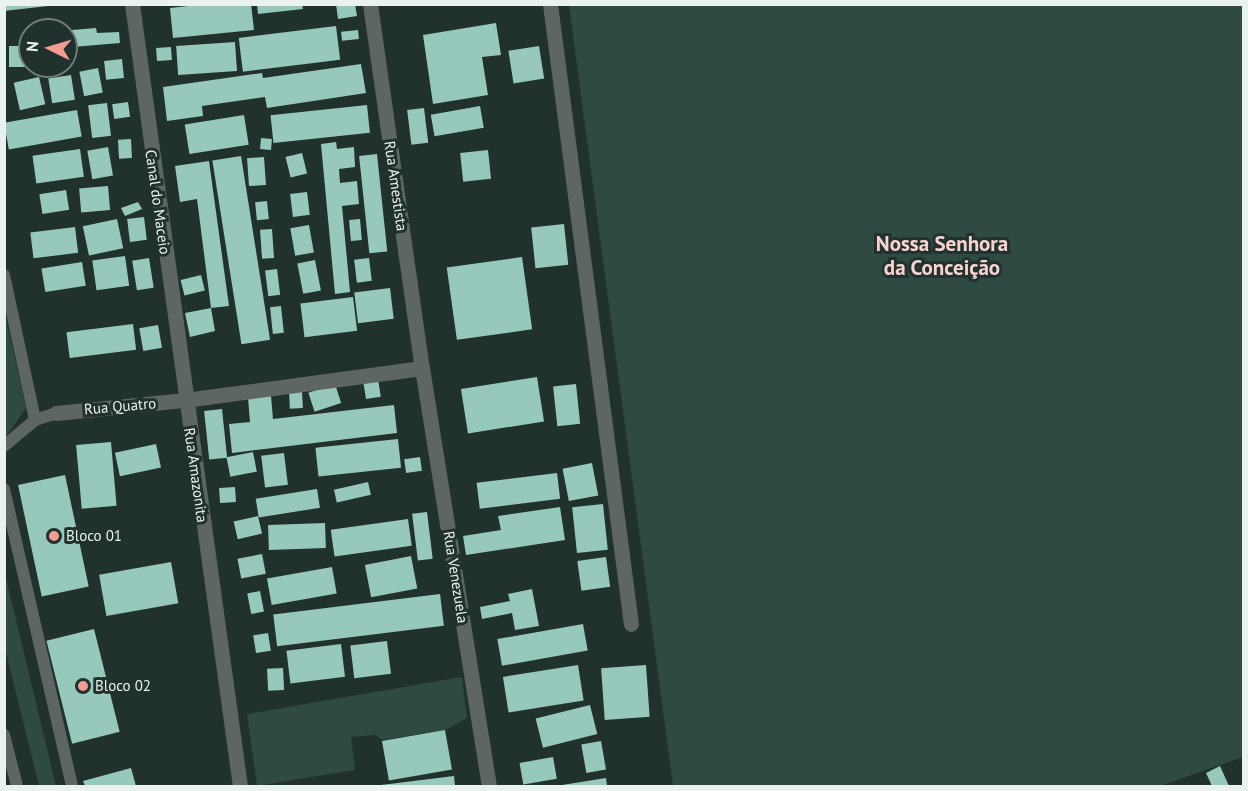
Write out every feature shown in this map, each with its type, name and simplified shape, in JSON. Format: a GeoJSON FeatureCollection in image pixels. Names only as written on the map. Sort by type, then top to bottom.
{"type":"FeatureCollection","features":[{"type":"Feature","properties":{"kind":"street","name":"Canal do Maceio"},"geometry":{"type":"LineString","coordinates":[[132,4],[185,400]]}},
{"type":"Feature","properties":{"kind":"street","name":"Rua Amestista"},"geometry":{"type":"LineString","coordinates":[[370,4],[422,368]]}},
{"type":"Feature","properties":{"kind":"street"},"geometry":{"type":"LineString","coordinates":[[550,4],[631,624]]}},
{"type":"Feature","properties":{"kind":"street"},"geometry":{"type":"LineString","coordinates":[[185,400],[422,368]]}},
{"type":"Feature","properties":{"kind":"street","name":"Rua Venezuela"},"geometry":{"type":"LineString","coordinates":[[422,368],[489,786]]}},
{"type":"Feature","properties":{"kind":"street","name":"Rua Quatro"},"geometry":{"type":"LineString","coordinates":[[56,413],[185,400]]}},
{"type":"Feature","properties":{"kind":"street","name":"Rua Amazonita"},"geometry":{"type":"LineString","coordinates":[[185,400],[240,786]]}},
{"type":"Feature","properties":{"kind":"lane"},"geometry":{"type":"LineString","coordinates":[[4,275],[35,420]]}},
{"type":"Feature","properties":{"kind":"lane"},"geometry":{"type":"LineString","coordinates":[[4,446],[35,420],[56,413]]}},
{"type":"Feature","properties":{"kind":"lane"},"geometry":{"type":"LineString","coordinates":[[4,489],[72,786]]}},
{"type":"Feature","properties":{"kind":"lane"},"geometry":{"type":"LineString","coordinates":[[4,735],[17,786]]}},
{"type":"Feature","properties":{"kind":"green space"},"geometry":{"type":"Polygon","coordinates":[[[569,5],[1243,5],[1243,757],[1160,786],[673,786],[569,5]]]}},
{"type":"Feature","properties":{"kind":"green space"},"geometry":{"type":"Polygon","coordinates":[[[4,310],[26,408],[5,438],[4,438],[4,310]]]}},
{"type":"Feature","properties":{"kind":"green space"},"geometry":{"type":"Polygon","coordinates":[[[5,574],[56,786],[39,786],[5,649],[5,574]]]}},
{"type":"Feature","properties":{"kind":"green space"},"geometry":{"type":"Polygon","coordinates":[[[462,677],[467,718],[445,730],[382,740],[376,735],[351,737],[355,770],[257,786],[247,714],[462,677]]]}},
{"type":"Feature","properties":{"kind":"building"},"geometry":{"type":"Polygon","coordinates":[[[4,4],[48,4],[48,6],[4,11],[4,4]]]}},
{"type":"Feature","properties":{"kind":"building"},"geometry":{"type":"Polygon","coordinates":[[[206,4],[251,4],[254,30],[173,38],[170,8],[206,4]]]}},
{"type":"Feature","properties":{"kind":"building"},"geometry":{"type":"Polygon","coordinates":[[[257,4],[302,4],[303,9],[258,14],[257,4]]]}},
{"type":"Feature","properties":{"kind":"building"},"geometry":{"type":"Polygon","coordinates":[[[336,4],[355,4],[357,16],[338,19],[336,4]]]}},
{"type":"Feature","properties":{"kind":"building"},"geometry":{"type":"Polygon","coordinates":[[[496,23],[501,55],[482,57],[488,95],[433,104],[423,35],[496,23]]]}},
{"type":"Feature","properties":{"kind":"building"},"geometry":{"type":"Polygon","coordinates":[[[336,26],[340,60],[243,72],[239,38],[336,26]]]}},
{"type":"Feature","properties":{"kind":"building"},"geometry":{"type":"Polygon","coordinates":[[[96,28],[97,33],[119,32],[120,43],[78,47],[78,30],[96,28]]]}},
{"type":"Feature","properties":{"kind":"building"},"geometry":{"type":"Polygon","coordinates":[[[358,30],[359,39],[342,41],[341,32],[358,30]]]}},
{"type":"Feature","properties":{"kind":"building"},"geometry":{"type":"Polygon","coordinates":[[[235,42],[237,71],[178,75],[176,46],[235,42]]]}},
{"type":"Feature","properties":{"kind":"building"},"geometry":{"type":"Polygon","coordinates":[[[9,46],[18,46],[18,67],[9,67],[9,46]]]}},
{"type":"Feature","properties":{"kind":"building"},"geometry":{"type":"Polygon","coordinates":[[[539,46],[544,79],[514,83],[508,51],[539,46]]]}},
{"type":"Feature","properties":{"kind":"building"},"geometry":{"type":"Polygon","coordinates":[[[171,47],[172,60],[157,61],[156,48],[171,47]]]}},
{"type":"Feature","properties":{"kind":"building"},"geometry":{"type":"Polygon","coordinates":[[[122,59],[124,78],[106,80],[104,61],[122,59]]]}},
{"type":"Feature","properties":{"kind":"building"},"geometry":{"type":"Polygon","coordinates":[[[361,64],[366,93],[267,108],[265,97],[202,106],[203,116],[167,121],[163,87],[262,73],[263,78],[361,64]]]}},
{"type":"Feature","properties":{"kind":"building"},"geometry":{"type":"Polygon","coordinates":[[[98,68],[103,93],[84,96],[79,72],[98,68]]]}},
{"type":"Feature","properties":{"kind":"building"},"geometry":{"type":"Polygon","coordinates":[[[39,78],[45,104],[20,110],[14,83],[39,78]]]}},
{"type":"Feature","properties":{"kind":"building"},"geometry":{"type":"Polygon","coordinates":[[[71,78],[75,100],[52,103],[48,79],[71,78]]]}},
{"type":"Feature","properties":{"kind":"building"},"geometry":{"type":"Polygon","coordinates":[[[128,102],[130,117],[114,119],[112,104],[128,102]]]}},
{"type":"Feature","properties":{"kind":"building"},"geometry":{"type":"Polygon","coordinates":[[[107,103],[111,136],[92,138],[88,105],[107,103]]]}},
{"type":"Feature","properties":{"kind":"building"},"geometry":{"type":"Polygon","coordinates":[[[367,105],[370,133],[273,143],[271,115],[367,105]]]}},
{"type":"Feature","properties":{"kind":"building"},"geometry":{"type":"Polygon","coordinates":[[[480,106],[484,128],[435,136],[431,115],[480,106]]]}},
{"type":"Feature","properties":{"kind":"building"},"geometry":{"type":"Polygon","coordinates":[[[424,108],[428,143],[411,145],[407,110],[424,108]]]}},
{"type":"Feature","properties":{"kind":"building"},"geometry":{"type":"Polygon","coordinates":[[[77,110],[82,137],[9,149],[4,123],[77,110]]]}},
{"type":"Feature","properties":{"kind":"building"},"geometry":{"type":"Polygon","coordinates":[[[244,115],[249,145],[189,154],[185,124],[244,115]]]}},
{"type":"Feature","properties":{"kind":"building"},"geometry":{"type":"Polygon","coordinates":[[[261,138],[272,139],[271,150],[260,149],[261,138]]]}},
{"type":"Feature","properties":{"kind":"building"},"geometry":{"type":"Polygon","coordinates":[[[131,139],[132,158],[119,159],[118,140],[131,139]]]}},
{"type":"Feature","properties":{"kind":"building"},"geometry":{"type":"Polygon","coordinates":[[[336,142],[337,149],[354,147],[355,167],[339,169],[340,183],[357,181],[359,204],[342,206],[350,292],[335,294],[321,144],[336,142]]]}},
{"type":"Feature","properties":{"kind":"building"},"geometry":{"type":"Polygon","coordinates":[[[108,147],[113,176],[92,179],[87,151],[108,147]]]}},
{"type":"Feature","properties":{"kind":"building"},"geometry":{"type":"Polygon","coordinates":[[[80,149],[84,177],[36,183],[32,156],[80,149]]]}},
{"type":"Feature","properties":{"kind":"building"},"geometry":{"type":"Polygon","coordinates":[[[488,150],[491,179],[463,182],[460,153],[488,150]]]}},
{"type":"Feature","properties":{"kind":"building"},"geometry":{"type":"Polygon","coordinates":[[[302,153],[307,173],[291,177],[286,157],[302,153]]]}},
{"type":"Feature","properties":{"kind":"building"},"geometry":{"type":"Polygon","coordinates":[[[377,154],[387,251],[369,253],[359,156],[377,154]]]}},
{"type":"Feature","properties":{"kind":"building"},"geometry":{"type":"Polygon","coordinates":[[[241,156],[270,340],[241,344],[212,161],[241,156]]]}},
{"type":"Feature","properties":{"kind":"building"},"geometry":{"type":"Polygon","coordinates":[[[264,157],[266,185],[249,186],[247,158],[264,157]]]}},
{"type":"Feature","properties":{"kind":"building"},"geometry":{"type":"Polygon","coordinates":[[[209,161],[229,306],[211,308],[197,199],[180,202],[175,166],[209,161]]]}},
{"type":"Feature","properties":{"kind":"building"},"geometry":{"type":"Polygon","coordinates":[[[108,186],[110,210],[81,212],[79,189],[108,186]]]}},
{"type":"Feature","properties":{"kind":"building"},"geometry":{"type":"Polygon","coordinates":[[[66,190],[69,210],[42,214],[39,194],[66,190]]]}},
{"type":"Feature","properties":{"kind":"building"},"geometry":{"type":"Polygon","coordinates":[[[307,192],[310,215],[293,217],[290,194],[307,192]]]}},
{"type":"Feature","properties":{"kind":"building"},"geometry":{"type":"Polygon","coordinates":[[[267,201],[269,219],[257,220],[255,202],[267,201]]]}},
{"type":"Feature","properties":{"kind":"building"},"geometry":{"type":"Polygon","coordinates":[[[138,202],[142,209],[125,216],[121,208],[138,202]]]}},
{"type":"Feature","properties":{"kind":"building"},"geometry":{"type":"Polygon","coordinates":[[[144,217],[147,240],[130,242],[127,219],[144,217]]]}},
{"type":"Feature","properties":{"kind":"building"},"geometry":{"type":"Polygon","coordinates":[[[117,219],[123,248],[89,256],[83,226],[117,219]]]}},
{"type":"Feature","properties":{"kind":"building"},"geometry":{"type":"Polygon","coordinates":[[[360,219],[362,240],[351,241],[349,220],[360,219]]]}},
{"type":"Feature","properties":{"kind":"building"},"geometry":{"type":"Polygon","coordinates":[[[564,224],[568,265],[535,268],[531,227],[564,224]]]}},
{"type":"Feature","properties":{"kind":"building"},"geometry":{"type":"Polygon","coordinates":[[[309,225],[314,253],[295,256],[290,228],[309,225]]]}},
{"type":"Feature","properties":{"kind":"building"},"geometry":{"type":"Polygon","coordinates":[[[75,227],[78,253],[34,258],[30,232],[75,227]]]}},
{"type":"Feature","properties":{"kind":"building"},"geometry":{"type":"Polygon","coordinates":[[[272,229],[274,258],[262,259],[260,230],[272,229]]]}},
{"type":"Feature","properties":{"kind":"building"},"geometry":{"type":"Polygon","coordinates":[[[125,256],[129,286],[96,290],[92,261],[125,256]]]}},
{"type":"Feature","properties":{"kind":"building"},"geometry":{"type":"Polygon","coordinates":[[[522,257],[532,329],[457,340],[447,268],[522,257]]]}},
{"type":"Feature","properties":{"kind":"building"},"geometry":{"type":"Polygon","coordinates":[[[149,258],[154,288],[137,290],[132,261],[149,258]]]}},
{"type":"Feature","properties":{"kind":"building"},"geometry":{"type":"Polygon","coordinates":[[[369,258],[372,281],[357,283],[354,260],[369,258]]]}},
{"type":"Feature","properties":{"kind":"building"},"geometry":{"type":"Polygon","coordinates":[[[315,260],[321,290],[303,294],[297,263],[315,260]]]}},
{"type":"Feature","properties":{"kind":"building"},"geometry":{"type":"Polygon","coordinates":[[[82,262],[86,286],[45,292],[42,268],[82,262]]]}},
{"type":"Feature","properties":{"kind":"building"},"geometry":{"type":"Polygon","coordinates":[[[277,269],[280,295],[268,296],[265,270],[277,269]]]}},
{"type":"Feature","properties":{"kind":"building"},"geometry":{"type":"Polygon","coordinates":[[[201,275],[205,291],[184,296],[181,280],[201,275]]]}},
{"type":"Feature","properties":{"kind":"building"},"geometry":{"type":"Polygon","coordinates":[[[390,288],[394,319],[358,323],[354,292],[390,288]]]}},
{"type":"Feature","properties":{"kind":"building"},"geometry":{"type":"Polygon","coordinates":[[[353,297],[357,331],[305,337],[300,303],[353,297]]]}},
{"type":"Feature","properties":{"kind":"building"},"geometry":{"type":"Polygon","coordinates":[[[281,306],[284,333],[273,334],[270,307],[281,306]]]}},
{"type":"Feature","properties":{"kind":"building"},"geometry":{"type":"Polygon","coordinates":[[[211,308],[215,331],[190,337],[185,313],[211,308]]]}},
{"type":"Feature","properties":{"kind":"building"},"geometry":{"type":"Polygon","coordinates":[[[133,324],[136,350],[70,358],[66,332],[133,324]]]}},
{"type":"Feature","properties":{"kind":"building"},"geometry":{"type":"Polygon","coordinates":[[[158,325],[162,348],[143,351],[139,328],[158,325]]]}},
{"type":"Feature","properties":{"kind":"building"},"geometry":{"type":"Polygon","coordinates":[[[537,377],[544,421],[468,433],[461,389],[537,377]]]}},
{"type":"Feature","properties":{"kind":"building"},"geometry":{"type":"Polygon","coordinates":[[[378,379],[381,397],[366,399],[363,381],[378,379]]]}},
{"type":"Feature","properties":{"kind":"building"},"geometry":{"type":"Polygon","coordinates":[[[335,384],[341,403],[315,412],[308,393],[335,384]]]}},
{"type":"Feature","properties":{"kind":"building"},"geometry":{"type":"Polygon","coordinates":[[[576,384],[580,424],[557,426],[553,386],[576,384]]]}},
{"type":"Feature","properties":{"kind":"building"},"geometry":{"type":"Polygon","coordinates":[[[302,391],[303,408],[290,409],[289,392],[302,391]]]}},
{"type":"Feature","properties":{"kind":"building"},"geometry":{"type":"Polygon","coordinates":[[[271,396],[273,419],[394,405],[397,433],[232,453],[229,424],[250,422],[248,398],[271,396]]]}},
{"type":"Feature","properties":{"kind":"building"},"geometry":{"type":"Polygon","coordinates":[[[222,409],[227,458],[209,460],[204,411],[222,409]]]}},
{"type":"Feature","properties":{"kind":"building"},"geometry":{"type":"Polygon","coordinates":[[[398,439],[401,468],[318,477],[315,448],[398,439]]]}},
{"type":"Feature","properties":{"kind":"building"},"geometry":{"type":"Polygon","coordinates":[[[111,442],[117,506],[82,509],[76,445],[111,442]]]}},
{"type":"Feature","properties":{"kind":"building"},"geometry":{"type":"Polygon","coordinates":[[[156,444],[161,467],[120,476],[115,453],[156,444]]]}},
{"type":"Feature","properties":{"kind":"building"},"geometry":{"type":"Polygon","coordinates":[[[253,452],[257,472],[230,477],[226,457],[253,452]]]}},
{"type":"Feature","properties":{"kind":"building"},"geometry":{"type":"Polygon","coordinates":[[[284,453],[288,485],[265,488],[261,456],[284,453]]]}},
{"type":"Feature","properties":{"kind":"building"},"geometry":{"type":"Polygon","coordinates":[[[420,457],[422,471],[406,473],[404,459],[420,457]]]}},
{"type":"Feature","properties":{"kind":"building"},"geometry":{"type":"Polygon","coordinates":[[[592,463],[598,495],[569,501],[563,469],[592,463]]]}},
{"type":"Feature","properties":{"kind":"building"},"geometry":{"type":"Polygon","coordinates":[[[557,473],[560,499],[480,509],[477,483],[557,473]]]}},
{"type":"Feature","properties":{"kind":"building","name":"Bloco 01"},"geometry":{"type":"Polygon","coordinates":[[[65,475],[89,587],[42,596],[18,485],[65,475]]]}},
{"type":"Feature","properties":{"kind":"building"},"geometry":{"type":"Polygon","coordinates":[[[368,482],[371,495],[337,503],[334,490],[368,482]]]}},
{"type":"Feature","properties":{"kind":"building"},"geometry":{"type":"Polygon","coordinates":[[[235,487],[236,502],[220,503],[219,488],[235,487]]]}},
{"type":"Feature","properties":{"kind":"building"},"geometry":{"type":"Polygon","coordinates":[[[317,489],[320,508],[259,517],[256,499],[317,489]]]}},
{"type":"Feature","properties":{"kind":"building"},"geometry":{"type":"Polygon","coordinates":[[[603,504],[608,550],[577,553],[572,507],[603,504]]]}},
{"type":"Feature","properties":{"kind":"building"},"geometry":{"type":"Polygon","coordinates":[[[560,507],[565,540],[466,555],[463,536],[501,530],[498,516],[560,507]]]}},
{"type":"Feature","properties":{"kind":"building"},"geometry":{"type":"Polygon","coordinates":[[[427,512],[433,559],[418,560],[412,514],[427,512]]]}},
{"type":"Feature","properties":{"kind":"building"},"geometry":{"type":"Polygon","coordinates":[[[258,516],[262,534],[238,539],[234,522],[258,516]]]}},
{"type":"Feature","properties":{"kind":"building"},"geometry":{"type":"Polygon","coordinates":[[[408,519],[412,546],[335,557],[331,530],[408,519]]]}},
{"type":"Feature","properties":{"kind":"building"},"geometry":{"type":"Polygon","coordinates":[[[325,523],[326,548],[269,550],[268,525],[325,523]]]}},
{"type":"Feature","properties":{"kind":"building"},"geometry":{"type":"Polygon","coordinates":[[[262,554],[266,574],[241,578],[237,559],[262,554]]]}},
{"type":"Feature","properties":{"kind":"building"},"geometry":{"type":"Polygon","coordinates":[[[411,556],[417,588],[371,597],[365,565],[411,556]]]}},
{"type":"Feature","properties":{"kind":"building"},"geometry":{"type":"Polygon","coordinates":[[[606,557],[610,587],[581,591],[577,561],[606,557]]]}},
{"type":"Feature","properties":{"kind":"building"},"geometry":{"type":"Polygon","coordinates":[[[171,562],[178,603],[106,616],[99,575],[171,562]]]}},
{"type":"Feature","properties":{"kind":"building"},"geometry":{"type":"Polygon","coordinates":[[[332,567],[337,594],[272,605],[267,578],[332,567]]]}},
{"type":"Feature","properties":{"kind":"building"},"geometry":{"type":"Polygon","coordinates":[[[532,589],[539,626],[515,630],[512,613],[482,619],[480,607],[510,601],[508,594],[532,589]]]}},
{"type":"Feature","properties":{"kind":"building"},"geometry":{"type":"Polygon","coordinates":[[[260,591],[264,612],[251,614],[247,593],[260,591]]]}},
{"type":"Feature","properties":{"kind":"building"},"geometry":{"type":"Polygon","coordinates":[[[440,594],[444,626],[277,646],[273,614],[440,594]]]}},
{"type":"Feature","properties":{"kind":"building"},"geometry":{"type":"Polygon","coordinates":[[[583,624],[588,651],[502,666],[497,639],[583,624]]]}},
{"type":"Feature","properties":{"kind":"building","name":"Bloco 02"},"geometry":{"type":"Polygon","coordinates":[[[94,629],[120,732],[72,744],[46,641],[94,629]]]}},
{"type":"Feature","properties":{"kind":"building"},"geometry":{"type":"Polygon","coordinates":[[[268,633],[271,651],[256,653],[253,635],[268,633]]]}},
{"type":"Feature","properties":{"kind":"building"},"geometry":{"type":"Polygon","coordinates":[[[387,641],[391,674],[354,678],[350,646],[387,641]]]}},
{"type":"Feature","properties":{"kind":"building"},"geometry":{"type":"Polygon","coordinates":[[[341,644],[345,677],[290,683],[286,651],[341,644]]]}},
{"type":"Feature","properties":{"kind":"building"},"geometry":{"type":"Polygon","coordinates":[[[578,665],[584,701],[509,712],[503,677],[578,665]]]}},
{"type":"Feature","properties":{"kind":"building"},"geometry":{"type":"Polygon","coordinates":[[[646,665],[650,717],[605,720],[601,668],[646,665]]]}},
{"type":"Feature","properties":{"kind":"building"},"geometry":{"type":"Polygon","coordinates":[[[283,668],[284,690],[268,691],[267,669],[283,668]]]}},
{"type":"Feature","properties":{"kind":"building"},"geometry":{"type":"Polygon","coordinates":[[[590,705],[597,734],[543,748],[536,719],[590,705]]]}},
{"type":"Feature","properties":{"kind":"building"},"geometry":{"type":"Polygon","coordinates":[[[445,730],[452,769],[389,781],[382,741],[445,730]]]}},
{"type":"Feature","properties":{"kind":"building"},"geometry":{"type":"Polygon","coordinates":[[[601,741],[606,770],[586,773],[581,744],[601,741]]]}},
{"type":"Feature","properties":{"kind":"building"},"geometry":{"type":"Polygon","coordinates":[[[553,757],[557,779],[523,785],[520,763],[553,757]]]}},
{"type":"Feature","properties":{"kind":"building"},"geometry":{"type":"Polygon","coordinates":[[[1220,766],[1229,786],[1212,786],[1206,773],[1220,766]]]}},
{"type":"Feature","properties":{"kind":"building"},"geometry":{"type":"Polygon","coordinates":[[[131,768],[136,786],[85,786],[83,781],[131,768]]]}},
{"type":"Feature","properties":{"kind":"building"},"geometry":{"type":"Polygon","coordinates":[[[454,776],[455,786],[381,786],[381,785],[454,776]]]}},
{"type":"Feature","properties":{"kind":"building"},"geometry":{"type":"Polygon","coordinates":[[[606,778],[607,786],[562,786],[562,785],[606,778]]]}},
{"type":"Feature","properties":{"kind":"place","name":"Bloco 01"},"geometry":{"type":"Point","coordinates":[54,536]}},
{"type":"Feature","properties":{"kind":"place","name":"Bloco 02"},"geometry":{"type":"Point","coordinates":[83,686]}},
{"type":"Feature","properties":{"kind":"district","name":"Nossa Senhora da Conceição"},"geometry":{"type":"Point","coordinates":[942,256]}}]}
